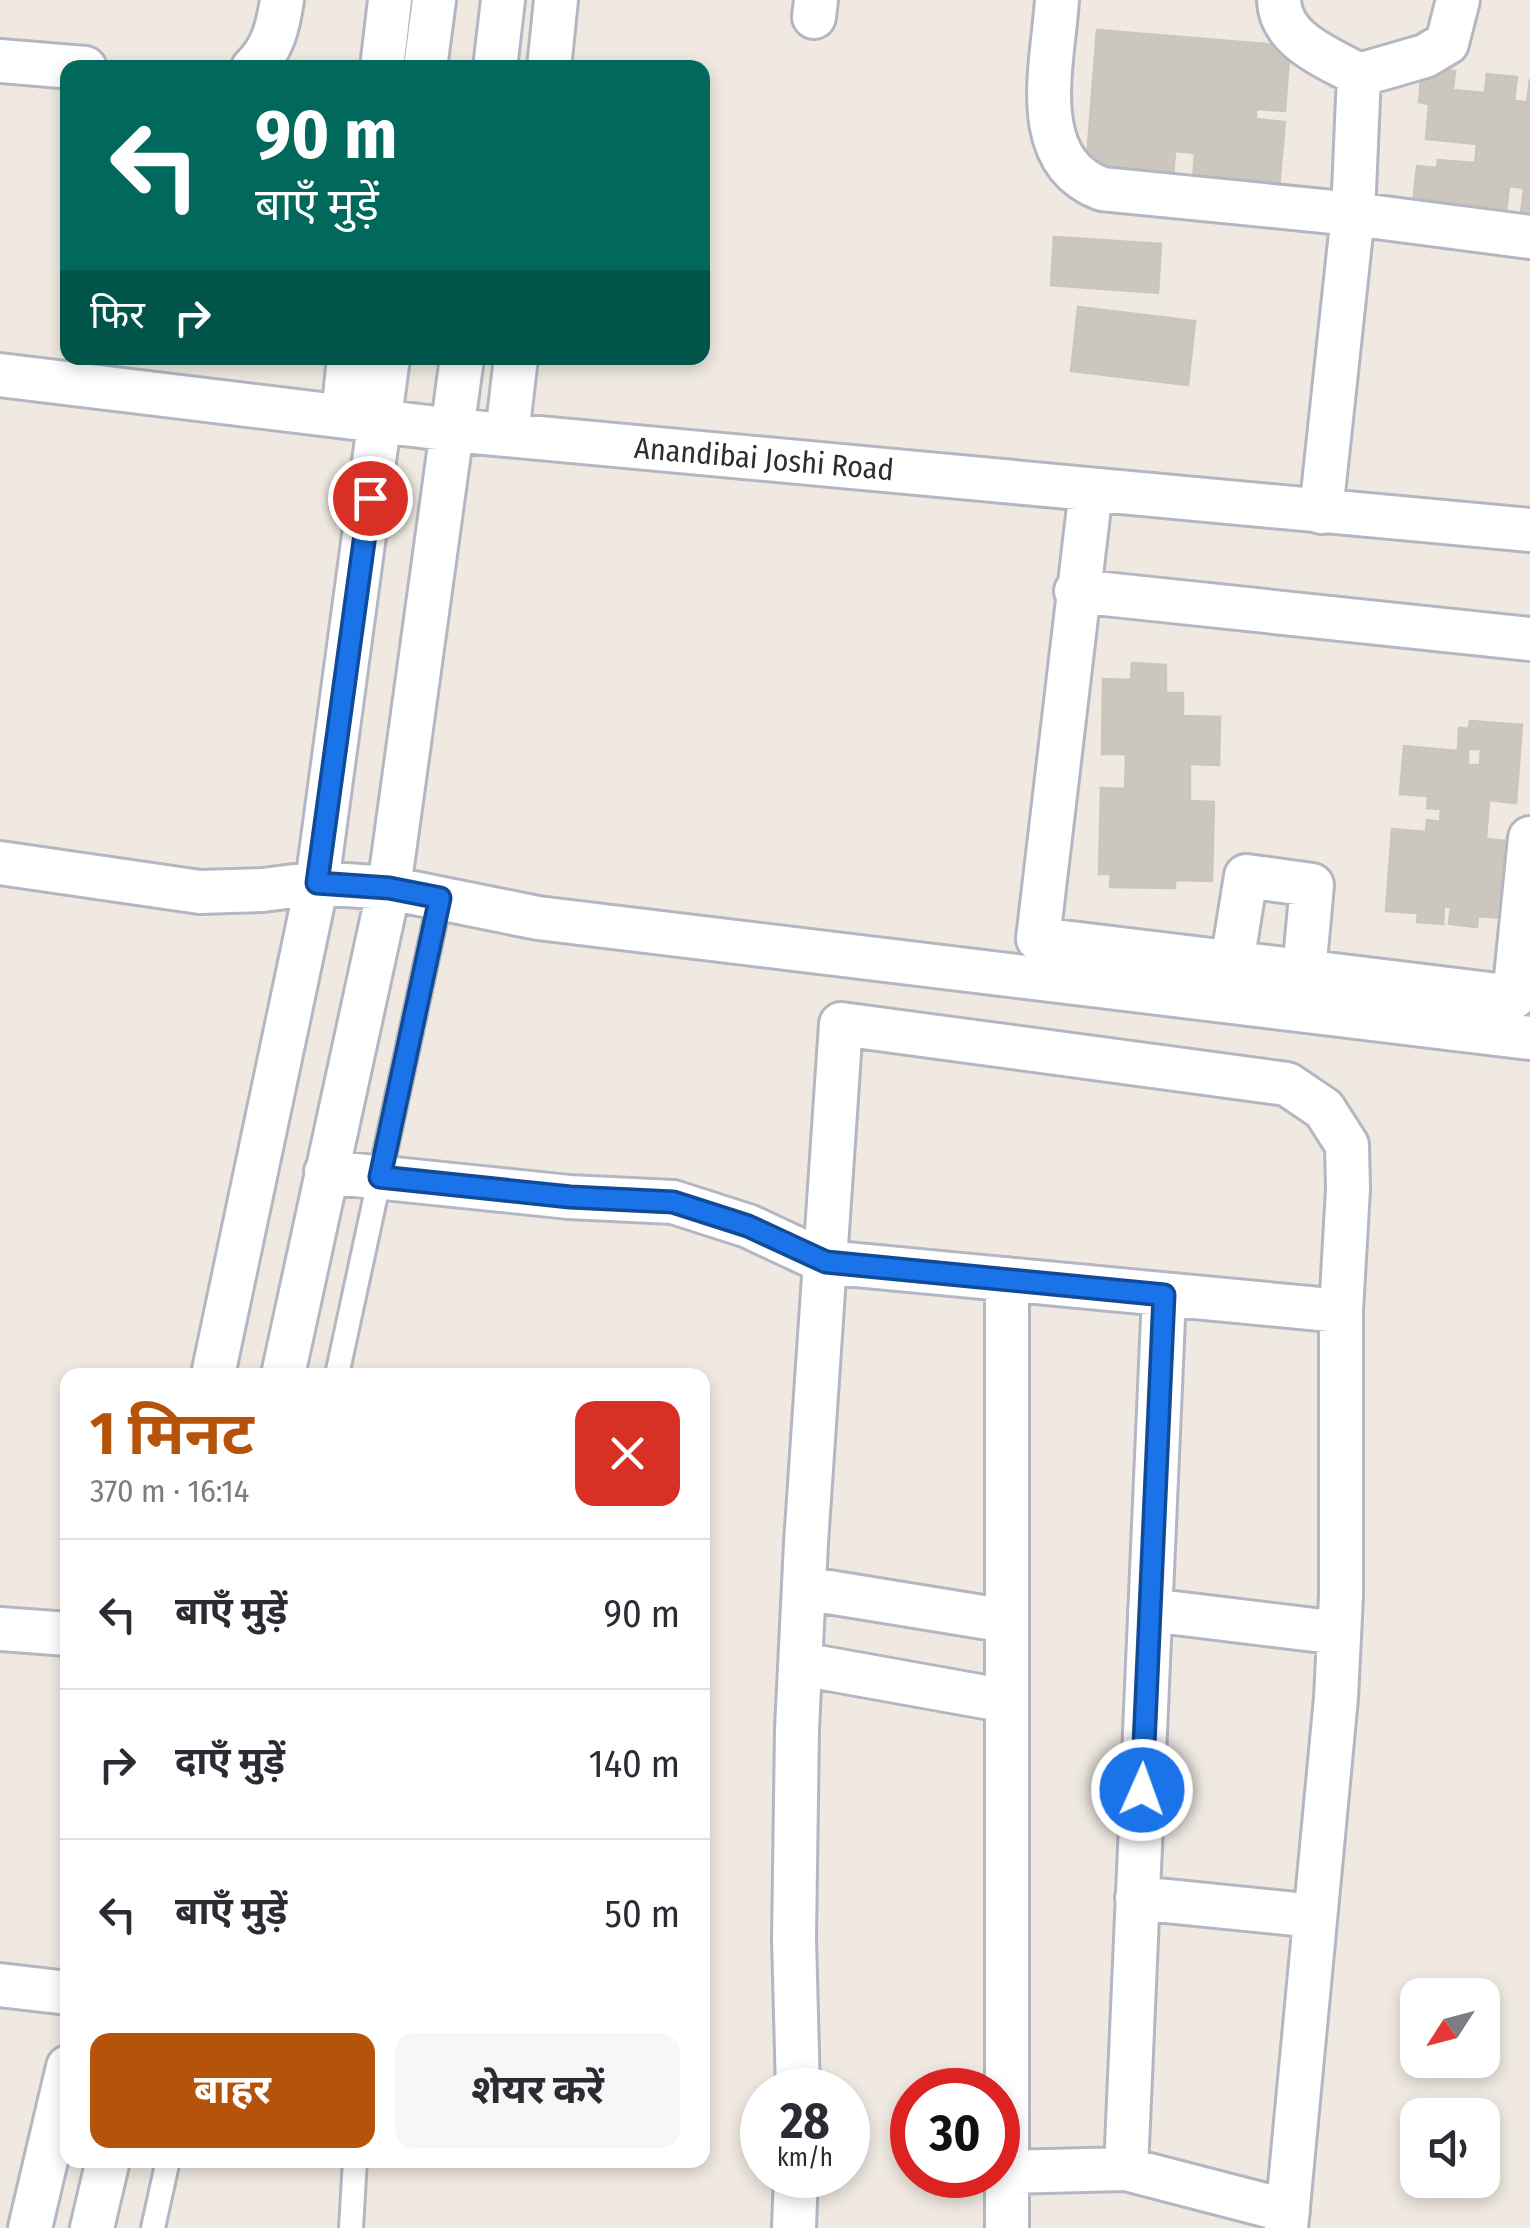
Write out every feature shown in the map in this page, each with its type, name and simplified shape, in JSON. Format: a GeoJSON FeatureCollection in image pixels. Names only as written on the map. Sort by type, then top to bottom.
{"type":"FeatureCollection","features":[{"type":"Feature","properties":{"kind":"street"},"geometry":{"type":"LineString","coordinates":[[261,60],[278,27],[282,0]]}},
{"type":"Feature","properties":{"kind":"street"},"geometry":{"type":"LineString","coordinates":[[383,60],[390,0]]}},
{"type":"Feature","properties":{"kind":"street"},"geometry":{"type":"LineString","coordinates":[[427,60],[434,0]]}},
{"type":"Feature","properties":{"kind":"street"},"geometry":{"type":"LineString","coordinates":[[497,60],[503,0]]}},
{"type":"Feature","properties":{"kind":"street"},"geometry":{"type":"LineString","coordinates":[[550,60],[556,0]]}},
{"type":"Feature","properties":{"kind":"street"},"geometry":{"type":"LineString","coordinates":[[1057,0],[1048,122],[1056,152],[1083,182],[1102,189],[1353,214],[1530,238]]}},
{"type":"Feature","properties":{"kind":"street"},"geometry":{"type":"LineString","coordinates":[[1280,0],[1280,8],[1296,38],[1359,74],[1426,56],[1447,43],[1458,0]]}},
{"type":"Feature","properties":{"kind":"street"},"geometry":{"type":"LineString","coordinates":[[0,61],[60,66]]}},
{"type":"Feature","properties":{"kind":"street"},"geometry":{"type":"LineString","coordinates":[[1321,512],[1353,214],[1359,74]]}},
{"type":"Feature","properties":{"kind":"street"},"geometry":{"type":"LineString","coordinates":[[214,1368],[317,883],[362,418],[351,365]]}},
{"type":"Feature","properties":{"kind":"street"},"geometry":{"type":"LineString","coordinates":[[362,418],[385,365]]}},
{"type":"Feature","properties":{"kind":"street"},"geometry":{"type":"LineString","coordinates":[[285,1368],[389,888],[461,365]]}},
{"type":"Feature","properties":{"kind":"street"},"geometry":{"type":"LineString","coordinates":[[507,434],[515,365]]}},
{"type":"Feature","properties":{"kind":"street","name":"Anandibai Joshi Road"},"geometry":{"type":"LineString","coordinates":[[0,375],[454,430],[1530,530]]}},
{"type":"Feature","properties":{"kind":"street"},"geometry":{"type":"LineString","coordinates":[[1091,490],[1076,591],[1038,939],[1514,997],[1530,838]]}},
{"type":"Feature","properties":{"kind":"street"},"geometry":{"type":"LineString","coordinates":[[1076,591],[1530,639]]}},
{"type":"Feature","properties":{"kind":"street"},"geometry":{"type":"LineString","coordinates":[[0,863],[200,892],[317,883],[389,888],[538,918],[1530,1038]]}},
{"type":"Feature","properties":{"kind":"street"},"geometry":{"type":"LineString","coordinates":[[1232,963],[1246,876],[1312,885],[1304,972]]}},
{"type":"Feature","properties":{"kind":"street"},"geometry":{"type":"LineString","coordinates":[[798,2068],[794,1845],[804,1588],[840,1024],[1287,1084],[1324,1109],[1347,1146],[1348,1189],[1341,1311],[1336,1698],[1287,2219],[1126,2169],[1020,2172]]}},
{"type":"Feature","properties":{"kind":"street"},"geometry":{"type":"LineString","coordinates":[[326,1172],[570,1197],[673,1202],[748,1226],[826,1262],[1341,1311]]}},
{"type":"Feature","properties":{"kind":"street"},"geometry":{"type":"LineString","coordinates":[[1007,2068],[1008,1280]]}},
{"type":"Feature","properties":{"kind":"street"},"geometry":{"type":"LineString","coordinates":[[1126,2169],[1164,1295]]}},
{"type":"Feature","properties":{"kind":"street"},"geometry":{"type":"LineString","coordinates":[[804,1588],[1007,1622]]}},
{"type":"Feature","properties":{"kind":"street"},"geometry":{"type":"LineString","coordinates":[[1150,1610],[1338,1633]]}},
{"type":"Feature","properties":{"kind":"street"},"geometry":{"type":"LineString","coordinates":[[0,1628],[60,1633]]}},
{"type":"Feature","properties":{"kind":"street"},"geometry":{"type":"LineString","coordinates":[[801,1664],[1008,1700]]}},
{"type":"Feature","properties":{"kind":"street"},"geometry":{"type":"LineString","coordinates":[[1137,1898],[1315,1916]]}},
{"type":"Feature","properties":{"kind":"street"},"geometry":{"type":"LineString","coordinates":[[0,1985],[60,1992]]}},
{"type":"Feature","properties":{"kind":"street"},"geometry":{"type":"LineString","coordinates":[[30,2228],[60,2101]]}},
{"type":"Feature","properties":{"kind":"street"},"geometry":{"type":"LineString","coordinates":[[92,2228],[106,2168]]}},
{"type":"Feature","properties":{"kind":"street"},"geometry":{"type":"LineString","coordinates":[[794,2228],[795,2198]]}},
{"type":"Feature","properties":{"kind":"street"},"geometry":{"type":"LineString","coordinates":[[1007,2198],[1007,2228]]}},
{"type":"Feature","properties":{"kind":"lane"},"geometry":{"type":"LineString","coordinates":[[339,1368],[440,898]]}},
{"type":"Feature","properties":{"kind":"lane"},"geometry":{"type":"LineString","coordinates":[[153,2228],[166,2168]]}},
{"type":"Feature","properties":{"kind":"lane"},"geometry":{"type":"LineString","coordinates":[[350,2228],[354,2168]]}},
{"type":"Feature","properties":{"kind":"building"},"geometry":{"type":"Polygon","coordinates":[[[1097,30],[1290,46],[1285,111],[1256,109],[1256,119],[1285,122],[1279,187],[1193,180],[1195,153],[1175,151],[1173,178],[1086,171],[1097,30]]]}},
{"type":"Feature","properties":{"kind":"building"},"geometry":{"type":"Polygon","coordinates":[[[1422,68],[1455,71],[1453,90],[1485,93],[1487,74],[1517,77],[1514,101],[1527,102],[1530,79],[1530,215],[1521,214],[1524,188],[1509,186],[1506,212],[1413,203],[1417,166],[1437,168],[1438,160],[1475,163],[1477,144],[1426,139],[1429,104],[1419,102],[1422,68]]]}},
{"type":"Feature","properties":{"kind":"building"},"geometry":{"type":"Polygon","coordinates":[[[1054,237],[1161,244],[1158,293],[1051,285],[1054,237]]]}},
{"type":"Feature","properties":{"kind":"building"},"geometry":{"type":"Polygon","coordinates":[[[1078,307],[1195,321],[1188,385],[1071,371],[1078,307]]]}},
{"type":"Feature","properties":{"kind":"building"},"geometry":{"type":"Polygon","coordinates":[[[1132,663],[1166,665],[1166,693],[1183,693],[1183,716],[1220,717],[1219,765],[1190,764],[1190,801],[1214,802],[1212,881],[1175,880],[1175,888],[1110,887],[1111,874],[1099,874],[1101,788],[1125,789],[1126,754],[1102,754],[1103,679],[1131,680],[1132,663]]]}},
{"type":"Feature","properties":{"kind":"building"},"geometry":{"type":"Polygon","coordinates":[[[1470,721],[1522,725],[1516,803],[1489,800],[1486,839],[1518,842],[1512,919],[1478,916],[1477,927],[1449,924],[1451,907],[1444,906],[1443,924],[1417,922],[1418,913],[1386,911],[1392,829],[1426,832],[1427,820],[1440,822],[1441,809],[1427,808],[1428,796],[1400,794],[1404,746],[1458,751],[1459,728],[1469,729],[1470,721]],[[1468,749],[1468,765],[1480,765],[1481,749],[1468,749]]]}},
{"type":"Feature","properties":{"kind":"route"},"geometry":{"type":"LineString","coordinates":[[370,498],[317,883],[389,888],[440,898],[380,1177],[570,1197],[673,1202],[748,1226],[826,1262],[1164,1295],[1142,1790]]}}]}
